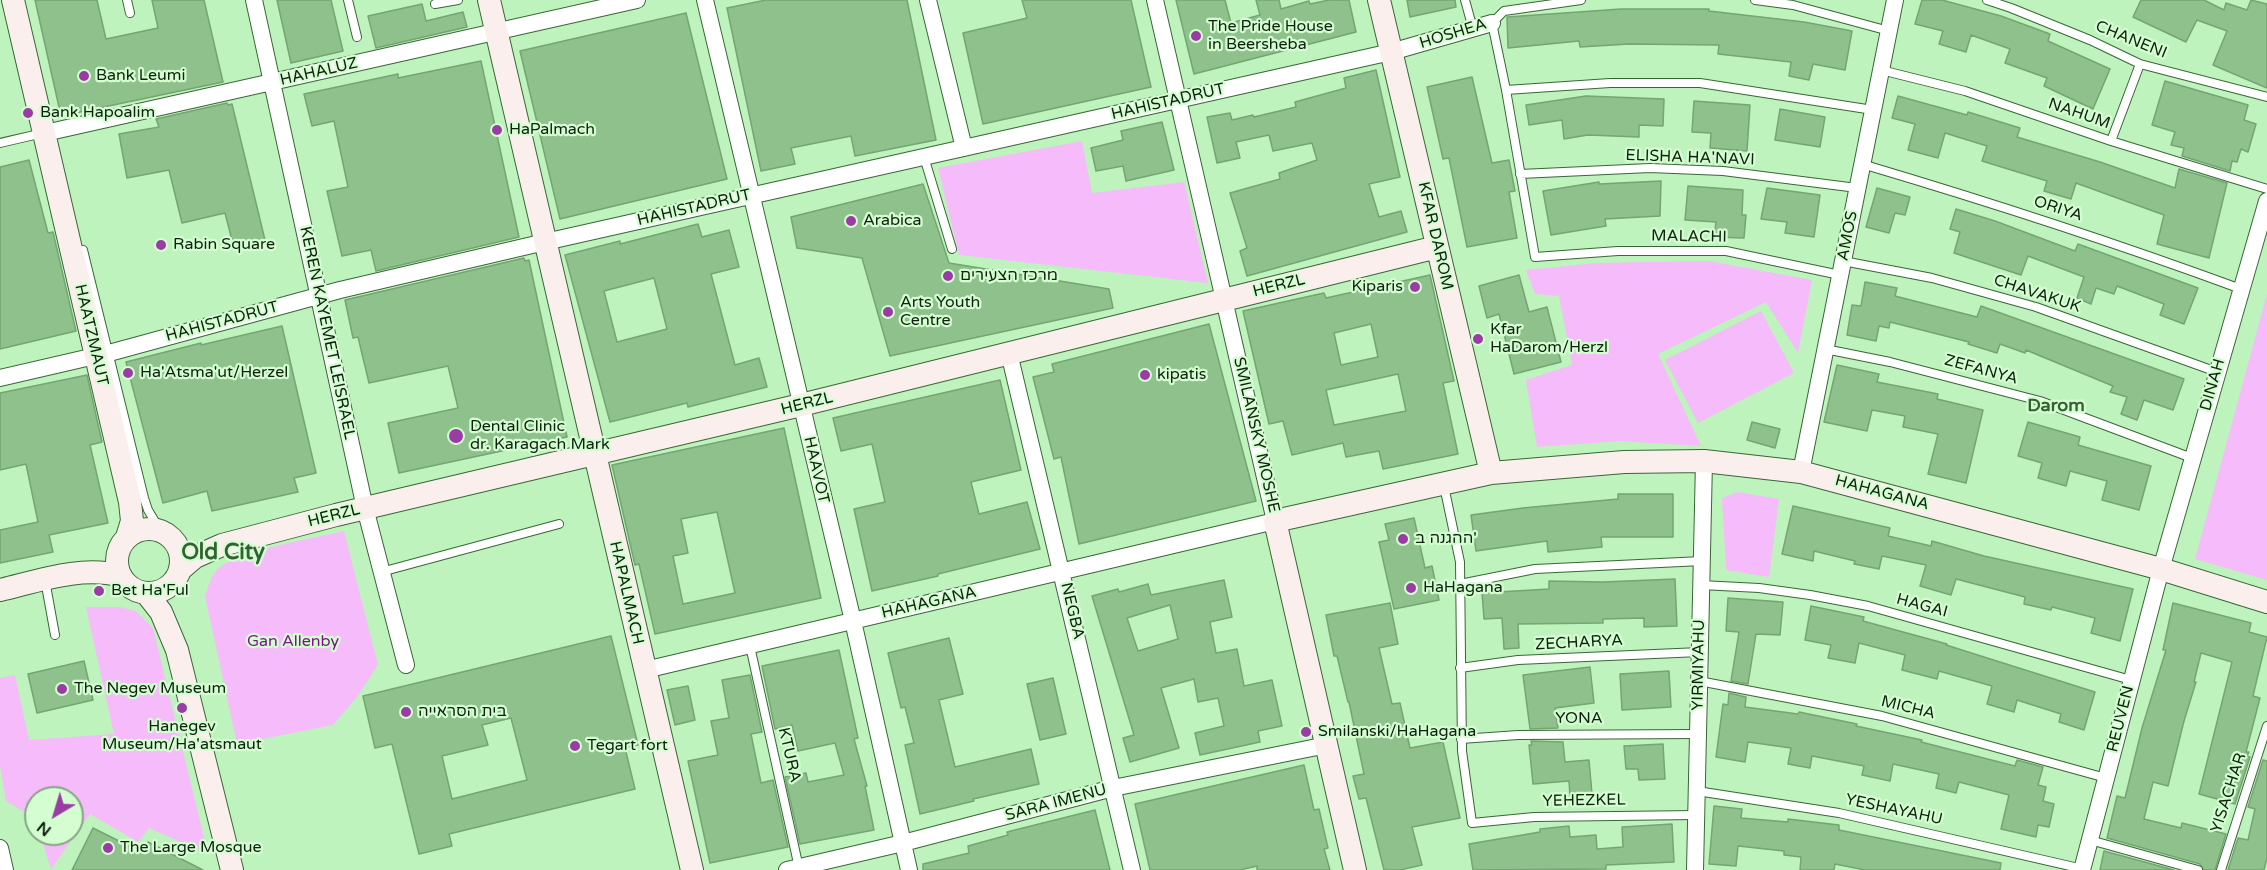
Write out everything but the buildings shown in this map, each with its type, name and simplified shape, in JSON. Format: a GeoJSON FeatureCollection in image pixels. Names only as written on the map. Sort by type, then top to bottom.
{"type":"FeatureCollection","features":[{"type":"Feature","properties":{"kind":"street","name":"HAATZMAUT"},"geometry":{"type":"LineString","coordinates":[[13,0],[102,354],[130,502],[132,521],[127,537]]}},
{"type":"Feature","properties":{"kind":"street","name":"KEREN KAYEMET LEISRAEL"},"geometry":{"type":"LineString","coordinates":[[254,0],[365,508],[406,665]]}},
{"type":"Feature","properties":{"kind":"street","name":"HAPALMACH"},"geometry":{"type":"LineString","coordinates":[[489,0],[692,870]]}},
{"type":"Feature","properties":{"kind":"street","name":"HAHALUZ"},"geometry":{"type":"LineString","coordinates":[[45,133],[637,0]]}},
{"type":"Feature","properties":{"kind":"street","name":"HAAVOT"},"geometry":{"type":"LineString","coordinates":[[705,0],[853,621],[909,870]]}},
{"type":"Feature","properties":{"kind":"street"},"geometry":{"type":"LineString","coordinates":[[928,0],[964,148]]}},
{"type":"Feature","properties":{"kind":"street","name":"SMILANSKY MOSHE"},"geometry":{"type":"LineString","coordinates":[[1155,0],[1180,99],[1355,870]]}},
{"type":"Feature","properties":{"kind":"street","name":"KFAR DAROM"},"geometry":{"type":"LineString","coordinates":[[1379,0],[1491,473]]}},
{"type":"Feature","properties":{"kind":"street","name":"AMOS"},"geometry":{"type":"LineString","coordinates":[[1801,472],[1895,0]]}},
{"type":"Feature","properties":{"kind":"street","name":"HOSHEA"},"geometry":{"type":"LineString","coordinates":[[1391,52],[1492,23]]}},
{"type":"Feature","properties":{"kind":"street","name":"HAHISTADRUT"},"geometry":{"type":"LineString","coordinates":[[0,378],[102,354],[318,296],[545,242],[1391,52]]}},
{"type":"Feature","properties":{"kind":"street","name":"DINAH"},"geometry":{"type":"LineString","coordinates":[[2161,569],[2267,201]]}},
{"type":"Feature","properties":{"kind":"street","name":"HERZL"},"geometry":{"type":"LineString","coordinates":[[181,568],[195,557],[222,545],[365,508],[801,405],[1437,247]]}},
{"type":"Feature","properties":{"kind":"street","name":"NEGBA"},"geometry":{"type":"LineString","coordinates":[[1009,353],[1132,870]]}},
{"type":"Feature","properties":{"kind":"street","name":"HAHAGANA"},"geometry":{"type":"LineString","coordinates":[[645,670],[1443,483],[1491,473],[1624,462],[1704,461],[1801,472],[2161,569],[2267,602]]}},
{"type":"Feature","properties":{"kind":"street","name":"YIRMIYAHU"},"geometry":{"type":"LineString","coordinates":[[1695,870],[1704,461]]}},
{"type":"Feature","properties":{"kind":"street"},"geometry":{"type":"LineString","coordinates":[[142,529],[160,530],[168,534],[180,550],[181,568],[172,585],[155,593],[135,590],[121,576],[118,568],[118,551],[127,537],[142,529]]}},
{"type":"Feature","properties":{"kind":"street","name":"REUVEN"},"geometry":{"type":"LineString","coordinates":[[2082,870],[2161,569]]}},
{"type":"Feature","properties":{"kind":"street"},"geometry":{"type":"LineString","coordinates":[[0,590],[44,579],[92,572],[121,576]]}},
{"type":"Feature","properties":{"kind":"street"},"geometry":{"type":"LineString","coordinates":[[146,593],[161,612],[177,650],[232,870]]}},
{"type":"Feature","properties":{"kind":"street","name":"SARA IMENU"},"geometry":{"type":"LineString","coordinates":[[795,869],[1113,788],[1327,745]]}},
{"type":"Feature","properties":{"kind":"street"},"geometry":{"type":"LineString","coordinates":[[0,848],[5,870]]}},
{"type":"Feature","properties":{"kind":"lane"},"geometry":{"type":"LineString","coordinates":[[127,0],[130,13]]}},
{"type":"Feature","properties":{"kind":"lane"},"geometry":{"type":"LineString","coordinates":[[348,0],[357,37]]}},
{"type":"Feature","properties":{"kind":"lane"},"geometry":{"type":"LineString","coordinates":[[435,4],[458,0]]}},
{"type":"Feature","properties":{"kind":"lane"},"geometry":{"type":"LineString","coordinates":[[1465,0],[1473,29]]}},
{"type":"Feature","properties":{"kind":"lane","name":"HOSHEA"},"geometry":{"type":"LineString","coordinates":[[1492,23],[1504,11],[1581,0]]}},
{"type":"Feature","properties":{"kind":"lane"},"geometry":{"type":"LineString","coordinates":[[1755,0],[1793,5],[1889,32]]}},
{"type":"Feature","properties":{"kind":"lane","name":"CHANENI"},"geometry":{"type":"LineString","coordinates":[[1987,0],[2090,40],[2140,64],[2267,98]]}},
{"type":"Feature","properties":{"kind":"lane"},"geometry":{"type":"LineString","coordinates":[[1492,23],[1520,174]]}},
{"type":"Feature","properties":{"kind":"lane"},"geometry":{"type":"LineString","coordinates":[[2111,141],[2140,64]]}},
{"type":"Feature","properties":{"kind":"lane","name":"NAHUM"},"geometry":{"type":"LineString","coordinates":[[1881,70],[1965,91],[2111,141],[2267,189]]}},
{"type":"Feature","properties":{"kind":"lane"},"geometry":{"type":"LineString","coordinates":[[1506,90],[1610,83],[1700,83],[1873,110]]}},
{"type":"Feature","properties":{"kind":"lane","name":"HAHALUZ"},"geometry":{"type":"LineString","coordinates":[[0,143],[45,133]]}},
{"type":"Feature","properties":{"kind":"lane","name":"HAATZMAUT"},"geometry":{"type":"LineString","coordinates":[[45,133],[76,229]]}},
{"type":"Feature","properties":{"kind":"lane"},"geometry":{"type":"LineString","coordinates":[[924,157],[952,249]]}},
{"type":"Feature","properties":{"kind":"lane","name":"ORIYA"},"geometry":{"type":"LineString","coordinates":[[1862,164],[1960,193],[2150,255],[2241,289]]}},
{"type":"Feature","properties":{"kind":"lane","name":"ELISHA HA'NAVI"},"geometry":{"type":"LineString","coordinates":[[1520,174],[1650,168],[1723,171],[1857,188]]}},
{"type":"Feature","properties":{"kind":"lane","name":"MALACHI"},"geometry":{"type":"LineString","coordinates":[[1520,174],[1535,257],[1618,251],[1726,251],[1841,268]]}},
{"type":"Feature","properties":{"kind":"lane","name":"HAATZMAUT"},"geometry":{"type":"LineString","coordinates":[[79,238],[102,354],[144,498],[160,530]]}},
{"type":"Feature","properties":{"kind":"lane","name":"CHAVAKUK"},"geometry":{"type":"LineString","coordinates":[[1841,268],[1932,278],[2036,307],[2217,372]]}},
{"type":"Feature","properties":{"kind":"lane","name":"ZEFANYA"},"geometry":{"type":"LineString","coordinates":[[1825,349],[1890,362],[2040,401],[2192,458]]}},
{"type":"Feature","properties":{"kind":"lane"},"geometry":{"type":"LineString","coordinates":[[1443,483],[1460,562],[1461,739]]}},
{"type":"Feature","properties":{"kind":"lane"},"geometry":{"type":"LineString","coordinates":[[381,572],[559,524]]}},
{"type":"Feature","properties":{"kind":"lane"},"geometry":{"type":"LineString","coordinates":[[1460,584],[1535,569],[1702,561]]}},
{"type":"Feature","properties":{"kind":"lane"},"geometry":{"type":"LineString","coordinates":[[44,579],[55,635]]}},
{"type":"Feature","properties":{"kind":"lane","name":"HAGAI"},"geometry":{"type":"LineString","coordinates":[[1701,585],[1810,594],[1868,606],[2131,680]]}},
{"type":"Feature","properties":{"kind":"lane","name":"KTURA"},"geometry":{"type":"LineString","coordinates":[[750,646],[795,869]]}},
{"type":"Feature","properties":{"kind":"lane","name":"ZECHARYA"},"geometry":{"type":"LineString","coordinates":[[1460,668],[1518,660],[1700,652]]}},
{"type":"Feature","properties":{"kind":"lane","name":"MICHA"},"geometry":{"type":"LineString","coordinates":[[1699,681],[1882,716],[2106,778]]}},
{"type":"Feature","properties":{"kind":"lane","name":"YISACHAR"},"geometry":{"type":"LineString","coordinates":[[2220,870],[2267,726]]}},
{"type":"Feature","properties":{"kind":"lane","name":"YONA"},"geometry":{"type":"LineString","coordinates":[[1461,739],[1518,735],[1698,734]]}},
{"type":"Feature","properties":{"kind":"lane","name":"YEHEZKEL"},"geometry":{"type":"LineString","coordinates":[[1461,739],[1472,823],[1534,817],[1696,815]]}},
{"type":"Feature","properties":{"kind":"lane","name":"YESHAYAHU"},"geometry":{"type":"LineString","coordinates":[[1696,791],[1839,813],[2082,870]]}},
{"type":"Feature","properties":{"kind":"lane"},"geometry":{"type":"LineString","coordinates":[[2090,840],[2198,870]]}},
{"type":"Feature","properties":{"kind":"green space"},"geometry":{"type":"Polygon","coordinates":[[[1082,141],[1092,193],[1184,182],[1208,283],[959,255],[938,168],[1082,141]]]}},
{"type":"Feature","properties":{"kind":"green space"},"geometry":{"type":"Polygon","coordinates":[[[1709,261],[1812,280],[1798,353],[1766,302],[1658,354],[1701,446],[1620,441],[1537,447],[1526,380],[1572,365],[1559,296],[1535,294],[1526,270],[1596,263],[1709,261]]]}},
{"type":"Feature","properties":{"kind":"green space"},"geometry":{"type":"Polygon","coordinates":[[[2267,294],[2267,580],[2195,559],[2267,294]]]}},
{"type":"Feature","properties":{"kind":"green space"},"geometry":{"type":"Polygon","coordinates":[[[1761,311],[1794,373],[1698,423],[1665,360],[1761,311]]]}},
{"type":"Feature","properties":{"kind":"green space"},"geometry":{"type":"Polygon","coordinates":[[[1738,492],[1779,499],[1769,577],[1726,570],[1722,498],[1738,492]]]}},
{"type":"Feature","properties":{"kind":"green space","name":"Gan Allenby"},"geometry":{"type":"Polygon","coordinates":[[[344,531],[378,665],[357,697],[333,725],[237,744],[205,596],[212,577],[225,564],[257,551],[344,531]]]}},
{"type":"Feature","properties":{"kind":"green space"},"geometry":{"type":"Polygon","coordinates":[[[86,607],[120,607],[136,611],[153,628],[208,854],[149,828],[138,842],[90,814],[84,822],[84,786],[24,786],[24,812],[6,801],[0,766],[0,678],[15,675],[29,740],[114,734],[86,607]]]}},
{"type":"Feature","properties":{"kind":"green space"},"geometry":{"type":"Polygon","coordinates":[[[44,846],[67,846],[51,869],[44,846]]]}},
{"type":"Feature","properties":{"kind":"place","name":"The Pride House in Beersheba"},"geometry":{"type":"Point","coordinates":[1196,36]}},
{"type":"Feature","properties":{"kind":"place","name":"Bank Leumi"},"geometry":{"type":"Point","coordinates":[84,76]}},
{"type":"Feature","properties":{"kind":"place","name":"Bank Hapoalim"},"geometry":{"type":"Point","coordinates":[28,113]}},
{"type":"Feature","properties":{"kind":"place","name":"HaPalmach"},"geometry":{"type":"Point","coordinates":[497,130]}},
{"type":"Feature","properties":{"kind":"place","name":"Arabica"},"geometry":{"type":"Point","coordinates":[851,221]}},
{"type":"Feature","properties":{"kind":"place","name":"Rabin Square"},"geometry":{"type":"Point","coordinates":[161,245]}},
{"type":"Feature","properties":{"kind":"place","name":"מרכז הצעירים"},"geometry":{"type":"Point","coordinates":[948,276]}},
{"type":"Feature","properties":{"kind":"place","name":"Kiparis"},"geometry":{"type":"Point","coordinates":[1415,287]}},
{"type":"Feature","properties":{"kind":"place","name":"Arts Youth Centre"},"geometry":{"type":"Point","coordinates":[888,312]}},
{"type":"Feature","properties":{"kind":"place","name":"Kfar HaDarom/Herzl"},"geometry":{"type":"Point","coordinates":[1478,339]}},
{"type":"Feature","properties":{"kind":"place","name":"Ha'Atsma'ut/Herzel"},"geometry":{"type":"Point","coordinates":[128,373]}},
{"type":"Feature","properties":{"kind":"place","name":"kipatis"},"geometry":{"type":"Point","coordinates":[1145,375]}},
{"type":"Feature","properties":{"kind":"place","name":"Dental Clinic dr. Karagach Mark"},"geometry":{"type":"Point","coordinates":[456,436]}},
{"type":"Feature","properties":{"kind":"place","name":"ההגנה ב'"},"geometry":{"type":"Point","coordinates":[1403,539]}},
{"type":"Feature","properties":{"kind":"place","name":"HaHagana"},"geometry":{"type":"Point","coordinates":[1411,588]}},
{"type":"Feature","properties":{"kind":"place","name":"Bet Ha'Ful"},"geometry":{"type":"Point","coordinates":[99,591]}},
{"type":"Feature","properties":{"kind":"place","name":"The Negev Museum"},"geometry":{"type":"Point","coordinates":[62,689]}},
{"type":"Feature","properties":{"kind":"place","name":"Hanegev Museum/Ha'atsmaut"},"geometry":{"type":"Point","coordinates":[182,708]}},
{"type":"Feature","properties":{"kind":"place","name":"בית הסראייה"},"geometry":{"type":"Point","coordinates":[406,712]}},
{"type":"Feature","properties":{"kind":"place","name":"Smilanski/HaHagana"},"geometry":{"type":"Point","coordinates":[1306,732]}},
{"type":"Feature","properties":{"kind":"place","name":"Tegart fort"},"geometry":{"type":"Point","coordinates":[575,746]}},
{"type":"Feature","properties":{"kind":"place","name":"The Large Mosque"},"geometry":{"type":"Point","coordinates":[108,848]}},
{"type":"Feature","properties":{"kind":"district","name":"Darom"},"geometry":{"type":"Point","coordinates":[2056,406]}},
{"type":"Feature","properties":{"kind":"district","name":"Old City"},"geometry":{"type":"Point","coordinates":[223,553]}}]}
